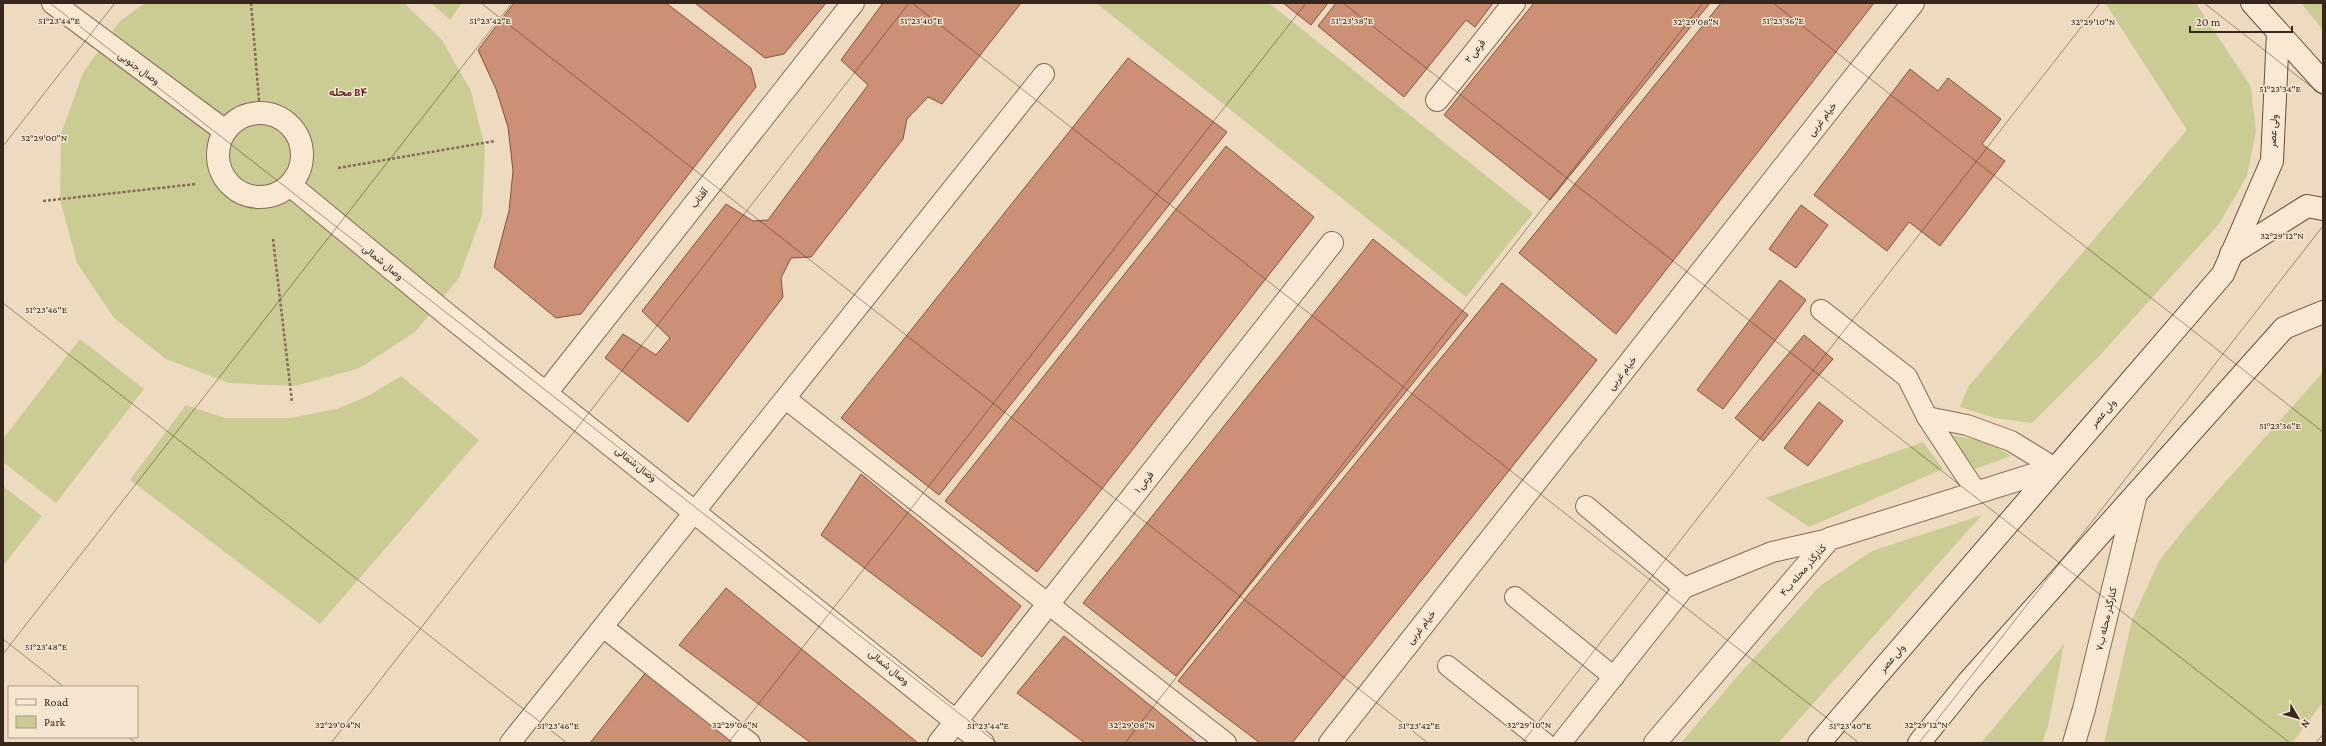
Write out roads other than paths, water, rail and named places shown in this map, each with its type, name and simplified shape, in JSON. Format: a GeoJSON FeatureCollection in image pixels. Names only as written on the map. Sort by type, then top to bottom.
{"type":"FeatureCollection","features":[{"type":"Feature","properties":{"kind":"street","name":"وصال جنوبی"},"geometry":{"type":"LineString","coordinates":[[54,3],[225,131]]}},
{"type":"Feature","properties":{"kind":"street","name":"آفتاب"},"geometry":{"type":"LineString","coordinates":[[546,393],[853,3]]}},
{"type":"Feature","properties":{"kind":"street","name":"فرعی ۲"},"geometry":{"type":"LineString","coordinates":[[1437,100],[1514,3]]}},
{"type":"Feature","properties":{"kind":"street","name":"خیام غربی"},"geometry":{"type":"LineString","coordinates":[[1330,743],[1913,3]]}},
{"type":"Feature","properties":{"kind":"street"},"geometry":{"type":"LineString","coordinates":[[2252,3],[2323,82]]}},
{"type":"Feature","properties":{"kind":"street","name":"ولی عصر"},"geometry":{"type":"LineString","coordinates":[[1819,743],[2222,274],[2272,161],[2278,32]]}},
{"type":"Feature","properties":{"kind":"street"},"geometry":{"type":"LineString","coordinates":[[260,112],[284,119],[300,139],[302,163],[290,185],[272,196],[251,196],[232,187],[220,171],[218,150],[225,131],[240,117],[260,112]]}},
{"type":"Feature","properties":{"kind":"street","name":"وصال شمالی"},"geometry":{"type":"LineString","coordinates":[[290,185],[546,393],[983,743]]}},
{"type":"Feature","properties":{"kind":"street"},"geometry":{"type":"LineString","coordinates":[[2231,254],[2307,206],[2323,209]]}},
{"type":"Feature","properties":{"kind":"street","name":"فرعی ۱"},"geometry":{"type":"LineString","coordinates":[[956,721],[1332,243]]}},
{"type":"Feature","properties":{"kind":"street"},"geometry":{"type":"LineString","coordinates":[[1919,743],[1969,681],[2284,328],[2316,315],[2323,296]]}},
{"type":"Feature","properties":{"kind":"street","name":"کنارگذر محله ب۴"},"geometry":{"type":"LineString","coordinates":[[1655,743],[1829,539],[2055,468]]}},
{"type":"Feature","properties":{"kind":"street","name":"کنارگذر محله ب۷"},"geometry":{"type":"LineString","coordinates":[[2074,743],[2084,709],[2136,494]]}},
{"type":"Feature","properties":{"kind":"street"},"geometry":{"type":"LineString","coordinates":[[939,743],[956,721]]}},
{"type":"Feature","properties":{"kind":"lane"},"geometry":{"type":"LineString","coordinates":[[510,743],[696,512],[1044,74]]}},
{"type":"Feature","properties":{"kind":"lane"},"geometry":{"type":"LineString","coordinates":[[1821,310],[1907,377],[1927,417],[1977,493]]}},
{"type":"Feature","properties":{"kind":"lane"},"geometry":{"type":"LineString","coordinates":[[786,399],[1050,603],[1226,743]]}},
{"type":"Feature","properties":{"kind":"lane"},"geometry":{"type":"LineString","coordinates":[[1927,417],[1967,425],[2011,441],[2055,468]]}},
{"type":"Feature","properties":{"kind":"lane"},"geometry":{"type":"LineString","coordinates":[[1586,506],[1684,588]]}},
{"type":"Feature","properties":{"kind":"lane"},"geometry":{"type":"LineString","coordinates":[[1561,743],[1684,588],[1772,552],[1829,539]]}},
{"type":"Feature","properties":{"kind":"lane"},"geometry":{"type":"LineString","coordinates":[[1515,597],[1614,677]]}},
{"type":"Feature","properties":{"kind":"lane"},"geometry":{"type":"LineString","coordinates":[[603,627],[750,743]]}},
{"type":"Feature","properties":{"kind":"lane"},"geometry":{"type":"LineString","coordinates":[[1448,666],[1546,743]]}},
{"type":"Feature","properties":{"kind":"district","name":"محله B۴"},"geometry":{"type":"Point","coordinates":[348,92]}}]}
